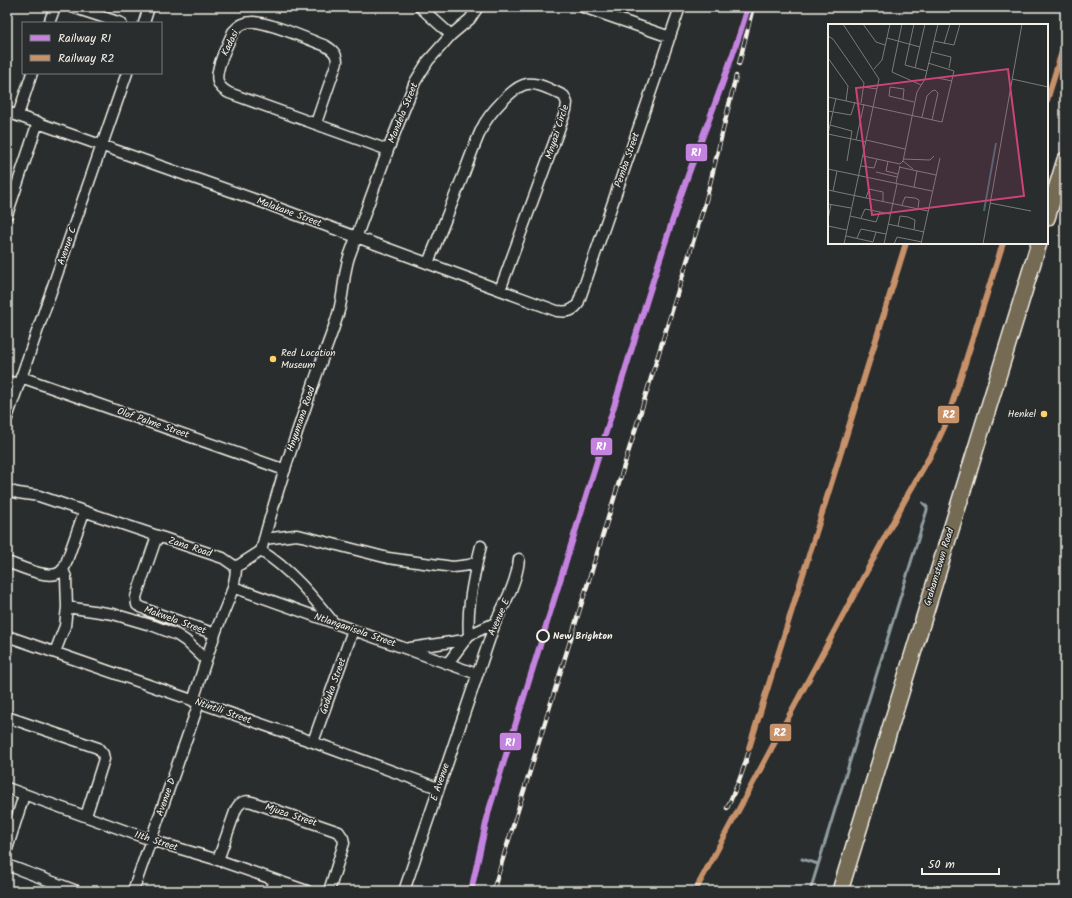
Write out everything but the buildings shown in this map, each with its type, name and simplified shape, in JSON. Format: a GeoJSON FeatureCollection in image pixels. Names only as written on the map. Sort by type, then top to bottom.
{"type":"FeatureCollection","features":[{"type":"Feature","properties":{"kind":"main road"},"geometry":{"type":"LineString","coordinates":[[1048,215],[1065,160]]}},
{"type":"Feature","properties":{"kind":"main road","name":"Grahamstown Road"},"geometry":{"type":"LineString","coordinates":[[840,891],[1039,244]]}},
{"type":"Feature","properties":{"kind":"street"},"geometry":{"type":"LineString","coordinates":[[49,22],[55,7]]}},
{"type":"Feature","properties":{"kind":"street"},"geometry":{"type":"LineString","coordinates":[[72,7],[118,22]]}},
{"type":"Feature","properties":{"kind":"street"},"geometry":{"type":"LineString","coordinates":[[144,22],[149,7]]}},
{"type":"Feature","properties":{"kind":"street"},"geometry":{"type":"LineString","coordinates":[[420,7],[451,35]]}},
{"type":"Feature","properties":{"kind":"street","name":"Mandela Street"},"geometry":{"type":"LineString","coordinates":[[356,237],[388,150],[418,77],[428,61],[451,35],[470,19],[478,7]]}},
{"type":"Feature","properties":{"kind":"street"},"geometry":{"type":"LineString","coordinates":[[583,7],[670,38]]}},
{"type":"Feature","properties":{"kind":"street","name":"Pemba Street"},"geometry":{"type":"LineString","coordinates":[[571,311],[578,304],[680,7]]}},
{"type":"Feature","properties":{"kind":"street","name":"Kadasi"},"geometry":{"type":"LineString","coordinates":[[316,123],[337,62],[334,51],[326,46],[259,22],[246,22],[236,28],[217,72],[218,81],[221,88],[229,93],[388,150]]}},
{"type":"Feature","properties":{"kind":"street"},"geometry":{"type":"LineString","coordinates":[[18,115],[32,74]]}},
{"type":"Feature","properties":{"kind":"street","name":"Avenue C"},"geometry":{"type":"LineString","coordinates":[[7,418],[127,74]]}},
{"type":"Feature","properties":{"kind":"street","name":"Mnyazi Circle"},"geometry":{"type":"LineString","coordinates":[[428,263],[482,127],[508,96],[522,86],[528,84],[548,88],[564,96],[567,103],[566,110],[500,290]]}},
{"type":"Feature","properties":{"kind":"street","name":"Malakane Street"},"geometry":{"type":"LineString","coordinates":[[7,112],[103,145],[557,311],[571,311]]}},
{"type":"Feature","properties":{"kind":"street"},"geometry":{"type":"LineString","coordinates":[[7,215],[38,122]]}},
{"type":"Feature","properties":{"kind":"street","name":"Hnyumana Road"},"geometry":{"type":"LineString","coordinates":[[261,551],[285,470],[338,314],[342,298],[346,267],[356,237]]}},
{"type":"Feature","properties":{"kind":"street","name":"Olof Palme Street"},"geometry":{"type":"LineString","coordinates":[[7,381],[20,381],[285,470]]}},
{"type":"Feature","properties":{"kind":"street","name":"Zana Road"},"geometry":{"type":"LineString","coordinates":[[7,490],[39,496],[223,558],[236,567]]}},
{"type":"Feature","properties":{"kind":"street"},"geometry":{"type":"LineString","coordinates":[[7,562],[46,575],[56,574],[63,570],[84,512]]}},
{"type":"Feature","properties":{"kind":"street"},"geometry":{"type":"LineString","coordinates":[[264,539],[296,535],[388,558],[453,567],[469,565],[477,562]]}},
{"type":"Feature","properties":{"kind":"street","name":"Makwela Street"},"geometry":{"type":"LineString","coordinates":[[157,536],[136,597],[137,605],[147,610],[215,634]]}},
{"type":"Feature","properties":{"kind":"street"},"geometry":{"type":"LineString","coordinates":[[448,663],[467,638],[469,602],[481,546]]}},
{"type":"Feature","properties":{"kind":"street"},"geometry":{"type":"LineString","coordinates":[[196,702],[206,660],[233,588],[236,577],[236,567],[261,551],[293,577],[307,591],[334,624]]}},
{"type":"Feature","properties":{"kind":"street","name":"Avenue E"},"geometry":{"type":"LineString","coordinates":[[477,674],[495,624],[509,594],[519,559]]}},
{"type":"Feature","properties":{"kind":"street"},"geometry":{"type":"LineString","coordinates":[[55,652],[65,626],[67,607],[66,576],[63,570]]}},
{"type":"Feature","properties":{"kind":"street","name":"Ntlanganisela Street"},"geometry":{"type":"LineString","coordinates":[[233,588],[477,674]]}},
{"type":"Feature","properties":{"kind":"street"},"geometry":{"type":"LineString","coordinates":[[67,607],[124,617],[177,635],[186,641],[206,660]]}},
{"type":"Feature","properties":{"kind":"street"},"geometry":{"type":"LineString","coordinates":[[408,649],[467,638],[495,624]]}},
{"type":"Feature","properties":{"kind":"street"},"geometry":{"type":"LineString","coordinates":[[186,641],[201,629]]}},
{"type":"Feature","properties":{"kind":"street","name":"Goduka Street"},"geometry":{"type":"LineString","coordinates":[[313,742],[353,630]]}},
{"type":"Feature","properties":{"kind":"street","name":"Ntintili Street"},"geometry":{"type":"LineString","coordinates":[[7,636],[313,742],[438,788]]}},
{"type":"Feature","properties":{"kind":"street","name":"E Avenue"},"geometry":{"type":"LineString","coordinates":[[404,891],[477,674]]}},
{"type":"Feature","properties":{"kind":"street","name":"Avenue D"},"geometry":{"type":"LineString","coordinates":[[133,891],[196,702]]}},
{"type":"Feature","properties":{"kind":"street"},"geometry":{"type":"LineString","coordinates":[[7,717],[98,748],[101,751],[104,759],[86,816]]}},
{"type":"Feature","properties":{"kind":"street","name":"11th Street"},"geometry":{"type":"LineString","coordinates":[[7,788],[151,840],[218,860],[307,891]]}},
{"type":"Feature","properties":{"kind":"street"},"geometry":{"type":"LineString","coordinates":[[7,849],[24,795]]}},
{"type":"Feature","properties":{"kind":"street","name":"Mjuza Street"},"geometry":{"type":"LineString","coordinates":[[218,860],[236,809],[242,802],[252,802],[312,822],[339,832],[342,835],[344,838],[343,847],[330,891]]}},
{"type":"Feature","properties":{"kind":"street"},"geometry":{"type":"LineString","coordinates":[[7,865],[61,888],[77,891]]}},
{"type":"Feature","properties":{"kind":"street"},"geometry":{"type":"LineString","coordinates":[[270,891],[274,880]]}},
{"type":"Feature","properties":{"kind":"waterway"},"geometry":{"type":"LineString","coordinates":[[810,891],[927,510],[927,507],[923,503]]}},
{"type":"Feature","properties":{"kind":"waterway"},"geometry":{"type":"LineString","coordinates":[[802,859],[818,864]]}},
{"type":"Feature","properties":{"kind":"railway"},"geometry":{"type":"LineString","coordinates":[[739,64],[753,7]]}},
{"type":"Feature","properties":{"kind":"railway"},"geometry":{"type":"LineString","coordinates":[[1048,97],[1065,42]]}},
{"type":"Feature","properties":{"kind":"railway"},"geometry":{"type":"LineString","coordinates":[[493,891],[706,200],[736,76]]}},
{"type":"Feature","properties":{"kind":"railway"},"geometry":{"type":"LineString","coordinates":[[727,808],[745,764],[906,244]]}},
{"type":"Feature","properties":{"kind":"railway"},"geometry":{"type":"LineString","coordinates":[[695,891],[907,496],[933,451],[946,423],[1003,244]]}},
{"type":"Feature","properties":{"kind":"railway"},"geometry":{"type":"LineString","coordinates":[[471,891],[473,879]]}},
{"type":"Feature","properties":{"kind":"rail line","name":"R1"},"geometry":{"type":"LineString","coordinates":[[471,891],[489,810],[645,306],[667,236],[728,68],[748,7]]}},
{"type":"Feature","properties":{"kind":"rail line","name":"R2"},"geometry":{"type":"LineString","coordinates":[[1048,97],[1065,42]]}},
{"type":"Feature","properties":{"kind":"rail line","name":"R2"},"geometry":{"type":"LineString","coordinates":[[749,748],[906,244]]}},
{"type":"Feature","properties":{"kind":"rail line","name":"R2"},"geometry":{"type":"LineString","coordinates":[[695,891],[907,496],[933,451],[946,423],[1003,244]]}},
{"type":"Feature","properties":{"kind":"place","name":"Red Location Museum"},"geometry":{"type":"Point","coordinates":[273,359]}},
{"type":"Feature","properties":{"kind":"place","name":"Henkel"},"geometry":{"type":"Point","coordinates":[1044,414]}},
{"type":"Feature","properties":{"kind":"place","name":"New Brighton"},"geometry":{"type":"Point","coordinates":[543,636]}}]}
